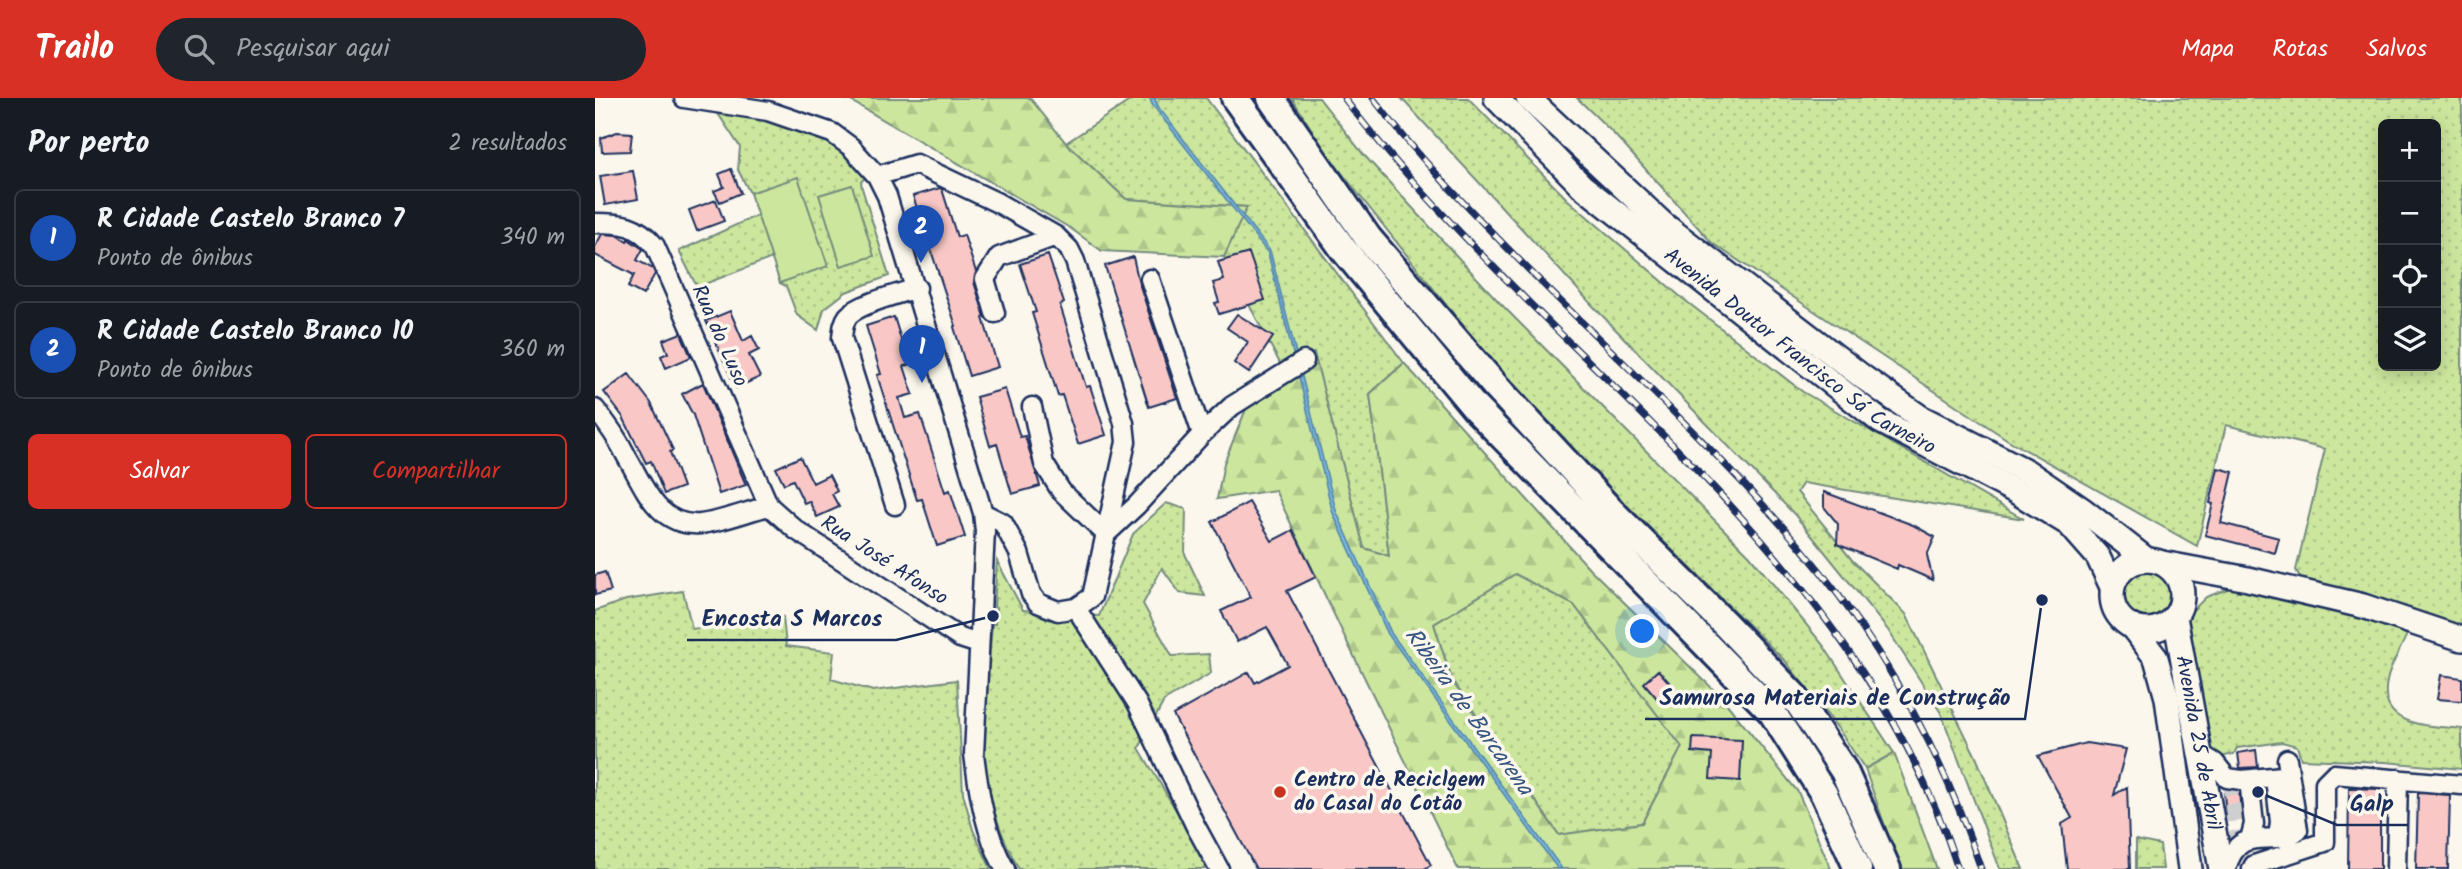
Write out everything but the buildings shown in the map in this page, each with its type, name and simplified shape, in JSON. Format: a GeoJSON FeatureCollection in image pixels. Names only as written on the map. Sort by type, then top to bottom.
{"type":"FeatureCollection","features":[{"type":"Feature","properties":{"kind":"highway"},"geometry":{"type":"LineString","coordinates":[[1235,98],[1344,250],[1475,408],[1772,712],[1824,794],[1858,869]]}},
{"type":"Feature","properties":{"kind":"highway"},"geometry":{"type":"LineString","coordinates":[[1271,98],[1369,238],[1497,388],[1612,512],[1794,696],[1844,772],[1887,869]]}},
{"type":"Feature","properties":{"kind":"main road","name":"Avenida Doutor Francisco Sá Carneiro"},"geometry":{"type":"LineString","coordinates":[[1496,98],[1582,186],[1879,421],[2015,491],[2069,524],[2098,557],[2112,587]]}},
{"type":"Feature","properties":{"kind":"main road","name":"Avenida Doutor Francisco Sá Carneiro"},"geometry":{"type":"LineString","coordinates":[[1528,98],[1663,224],[1864,378],[1920,416],[2026,471],[2155,562]]}},
{"type":"Feature","properties":{"kind":"main road"},"geometry":{"type":"LineString","coordinates":[[2248,579],[2227,579],[2192,594],[2166,625],[2155,630],[2143,631],[2122,620],[2115,611],[2112,599],[2112,587],[2125,568],[2135,562],[2155,562],[2248,579],[2363,606],[2462,639]]}},
{"type":"Feature","properties":{"kind":"main road"},"geometry":{"type":"LineString","coordinates":[[2155,562],[2172,570],[2179,580],[2182,592],[2178,610]]}},
{"type":"Feature","properties":{"kind":"main road","name":"Avenida 25 de Abril"},"geometry":{"type":"LineString","coordinates":[[2178,610],[2199,753],[2223,869]]}},
{"type":"Feature","properties":{"kind":"main road","name":"Avenida 25 de Abril"},"geometry":{"type":"LineString","coordinates":[[2132,627],[2156,658],[2167,698],[2190,869]]}},
{"type":"Feature","properties":{"kind":"street"},"geometry":{"type":"LineString","coordinates":[[684,98],[768,111],[832,133],[851,147],[877,176],[887,196],[917,288],[984,522],[974,754],[978,790],[990,836],[1005,869]]}},
{"type":"Feature","properties":{"kind":"street"},"geometry":{"type":"LineString","coordinates":[[877,176],[916,164],[1056,236],[1069,249],[1075,261],[1124,423],[1126,442],[1091,597],[1078,613]]}},
{"type":"Feature","properties":{"kind":"street","name":"Rua do Luso"},"geometry":{"type":"LineString","coordinates":[[595,223],[636,228],[655,246],[769,506]]}},
{"type":"Feature","properties":{"kind":"street"},"geometry":{"type":"LineString","coordinates":[[995,313],[985,279],[999,257],[1056,236]]}},
{"type":"Feature","properties":{"kind":"street"},"geometry":{"type":"LineString","coordinates":[[1150,279],[1202,434]]}},
{"type":"Feature","properties":{"kind":"street"},"geometry":{"type":"LineString","coordinates":[[895,505],[842,338],[843,325],[850,314],[860,308],[917,288]]}},
{"type":"Feature","properties":{"kind":"street"},"geometry":{"type":"LineString","coordinates":[[1106,534],[1232,406],[1304,361]]}},
{"type":"Feature","properties":{"kind":"street"},"geometry":{"type":"LineString","coordinates":[[1032,407],[1044,464],[1061,491],[1106,534]]}},
{"type":"Feature","properties":{"kind":"street"},"geometry":{"type":"LineString","coordinates":[[595,409],[623,450],[646,494],[660,511],[678,522],[700,524],[769,506]]}},
{"type":"Feature","properties":{"kind":"street","name":"Rua José Afonso"},"geometry":{"type":"LineString","coordinates":[[769,506],[796,530],[937,623],[960,638],[979,644]]}},
{"type":"Feature","properties":{"kind":"street"},"geometry":{"type":"LineString","coordinates":[[984,522],[1003,523],[1019,553],[1031,594],[1038,603],[1058,611],[1078,613],[1112,660],[1137,704],[1219,869]]}},
{"type":"Feature","properties":{"kind":"street"},"geometry":{"type":"LineString","coordinates":[[2199,753],[2215,763],[2227,778],[2282,778]]}},
{"type":"Feature","properties":{"kind":"street"},"geometry":{"type":"LineString","coordinates":[[2223,869],[2238,845],[2251,839],[2292,835],[2298,830],[2282,778],[2287,759]]}},
{"type":"Feature","properties":{"kind":"street"},"geometry":{"type":"LineString","coordinates":[[2252,869],[2254,865],[2325,842],[2325,783],[2334,774],[2462,785]]}},
{"type":"Feature","properties":{"kind":"street"},"geometry":{"type":"LineString","coordinates":[[2396,869],[2399,779]]}},
{"type":"Feature","properties":{"kind":"street"},"geometry":{"type":"LineString","coordinates":[[2249,780],[2254,824],[2251,839]]}},
{"type":"Feature","properties":{"kind":"green space"},"geometry":{"type":"Polygon","coordinates":[[[838,98],[1030,98],[1066,143],[1126,199],[1247,207],[1224,257],[1102,251],[1070,228],[849,100],[838,98]]]}},
{"type":"Feature","properties":{"kind":"green space"},"geometry":{"type":"Polygon","coordinates":[[[1134,98],[1206,98],[1404,363],[1370,394],[1389,556],[1364,548],[1314,354],[1284,371],[1224,257],[1246,207],[1126,199],[1066,143],[1134,98]]]}},
{"type":"Feature","properties":{"kind":"green space"},"geometry":{"type":"Polygon","coordinates":[[[1292,98],[1319,98],[1363,154],[1499,302],[1750,556],[1823,645],[1894,753],[1865,769],[1839,730],[1786,662],[1527,407],[1326,153],[1292,98]]]}},
{"type":"Feature","properties":{"kind":"green space"},"geometry":{"type":"Polygon","coordinates":[[[1401,98],[1468,98],[1568,200],[1682,298],[1803,392],[2024,519],[1803,483],[1797,492],[1852,560],[1906,614],[1976,757],[2023,869],[2000,869],[1941,713],[1888,630],[1795,515],[1594,307],[1401,98]]]}},
{"type":"Feature","properties":{"kind":"green space"},"geometry":{"type":"Polygon","coordinates":[[[1577,98],[2462,98],[2462,629],[2302,581],[2296,570],[2325,449],[2226,425],[2197,546],[2008,440],[1712,243],[1613,133],[1577,98]]]}},
{"type":"Feature","properties":{"kind":"green space"},"geometry":{"type":"Polygon","coordinates":[[[713,106],[742,110],[827,137],[846,151],[867,175],[861,182],[862,188],[889,276],[846,292],[824,309],[818,330],[797,315],[786,286],[780,283],[772,258],[697,287],[679,251],[758,215],[738,170],[740,147],[713,106]]]}},
{"type":"Feature","properties":{"kind":"green space"},"geometry":{"type":"Polygon","coordinates":[[[798,177],[828,266],[780,283],[750,193],[798,177]]]}},
{"type":"Feature","properties":{"kind":"green space"},"geometry":{"type":"Polygon","coordinates":[[[852,185],[874,256],[841,266],[819,195],[852,185]]]}},
{"type":"Feature","properties":{"kind":"green space"},"geometry":{"type":"Polygon","coordinates":[[[1314,353],[1364,548],[1389,556],[1370,394],[1404,363],[1590,569],[1722,698],[1798,792],[1831,869],[1458,869],[1275,490],[1217,499],[1224,463],[1255,387],[1314,353]],[[1515,574],[1434,624],[1452,681],[1559,835],[1642,823],[1682,747],[1574,605],[1515,574]]]}},
{"type":"Feature","properties":{"kind":"green space"},"geometry":{"type":"Polygon","coordinates":[[[1166,503],[1186,509],[1185,554],[1205,596],[1180,593],[1162,568],[1143,604],[1172,656],[1209,654],[1211,673],[1164,701],[1139,748],[1211,869],[1019,869],[1003,837],[987,778],[986,690],[992,624],[995,624],[997,561],[1023,610],[1099,616],[1133,534],[1166,503]]]}},
{"type":"Feature","properties":{"kind":"green space"},"geometry":{"type":"Polygon","coordinates":[[[2137,569],[2157,569],[2171,583],[2171,603],[2157,617],[2137,617],[2123,603],[2123,583],[2137,569]]]}},
{"type":"Feature","properties":{"kind":"green space"},"geometry":{"type":"Polygon","coordinates":[[[1515,574],[1574,605],[1682,747],[1642,823],[1559,835],[1452,680],[1434,624],[1515,574]]]}},
{"type":"Feature","properties":{"kind":"green space"},"geometry":{"type":"Polygon","coordinates":[[[2230,588],[2252,589],[2297,598],[2407,634],[2387,681],[2386,697],[2390,708],[2409,722],[2462,729],[2462,769],[2385,762],[2301,759],[2297,746],[2282,742],[2237,748],[2234,754],[2221,757],[2211,754],[2188,615],[2206,597],[2230,588]]]}},
{"type":"Feature","properties":{"kind":"green space"},"geometry":{"type":"Polygon","coordinates":[[[683,591],[692,629],[783,617],[786,646],[834,652],[831,679],[873,691],[957,680],[963,793],[973,830],[991,869],[595,869],[595,611],[626,600],[683,591]]]}},
{"type":"Feature","properties":{"kind":"green space"},"geometry":{"type":"Polygon","coordinates":[[[1894,753],[1937,869],[1900,869],[1865,769],[1894,753]]]}},
{"type":"Feature","properties":{"kind":"green space"},"geometry":{"type":"Polygon","coordinates":[[[2136,840],[2160,845],[2163,869],[2136,869],[2136,840]]]}},
{"type":"Feature","properties":{"kind":"water"},"geometry":{"type":"Polygon","coordinates":[[[1150,98],[1154,98],[1270,251],[1336,511],[1391,633],[1562,869],[1558,869],[1388,634],[1333,513],[1268,253],[1150,98]]]}},
{"type":"Feature","properties":{"kind":"tunnel"},"geometry":{"type":"LineString","coordinates":[[2227,778],[2232,788],[2238,845]]}},
{"type":"Feature","properties":{"kind":"railway"},"geometry":{"type":"LineString","coordinates":[[1344,98],[1423,193],[1509,283],[1687,459],[1770,551],[1846,648],[1910,753],[1958,869]]}},
{"type":"Feature","properties":{"kind":"railway"},"geometry":{"type":"LineString","coordinates":[[1373,98],[1466,206],[1732,472],[1827,580],[1881,657],[1927,738],[1965,824],[1981,869]]}},
{"type":"Feature","properties":{"kind":"place","name":"R Cidade Castelo Branco 10"},"geometry":{"type":"Point","coordinates":[921,263]}},
{"type":"Feature","properties":{"kind":"place","name":"R Cidade Castelo Branco 7"},"geometry":{"type":"Point","coordinates":[922,383]}},
{"type":"Feature","properties":{"kind":"place","name":"Samurosa Materiais de Construção"},"geometry":{"type":"Point","coordinates":[2042,600]}},
{"type":"Feature","properties":{"kind":"place","name":"Encosta S Marcos"},"geometry":{"type":"Point","coordinates":[993,616]}},
{"type":"Feature","properties":{"kind":"place","name":"Centro de Reciclgem do Casal do Cotão"},"geometry":{"type":"Point","coordinates":[1280,792]}},
{"type":"Feature","properties":{"kind":"place","name":"Galp"},"geometry":{"type":"Point","coordinates":[2258,792]}},
{"type":"Feature","properties":{"kind":"water label","name":"Ribeira de Barcarena"},"geometry":{"type":"Point","coordinates":[1468,712]}}]}
